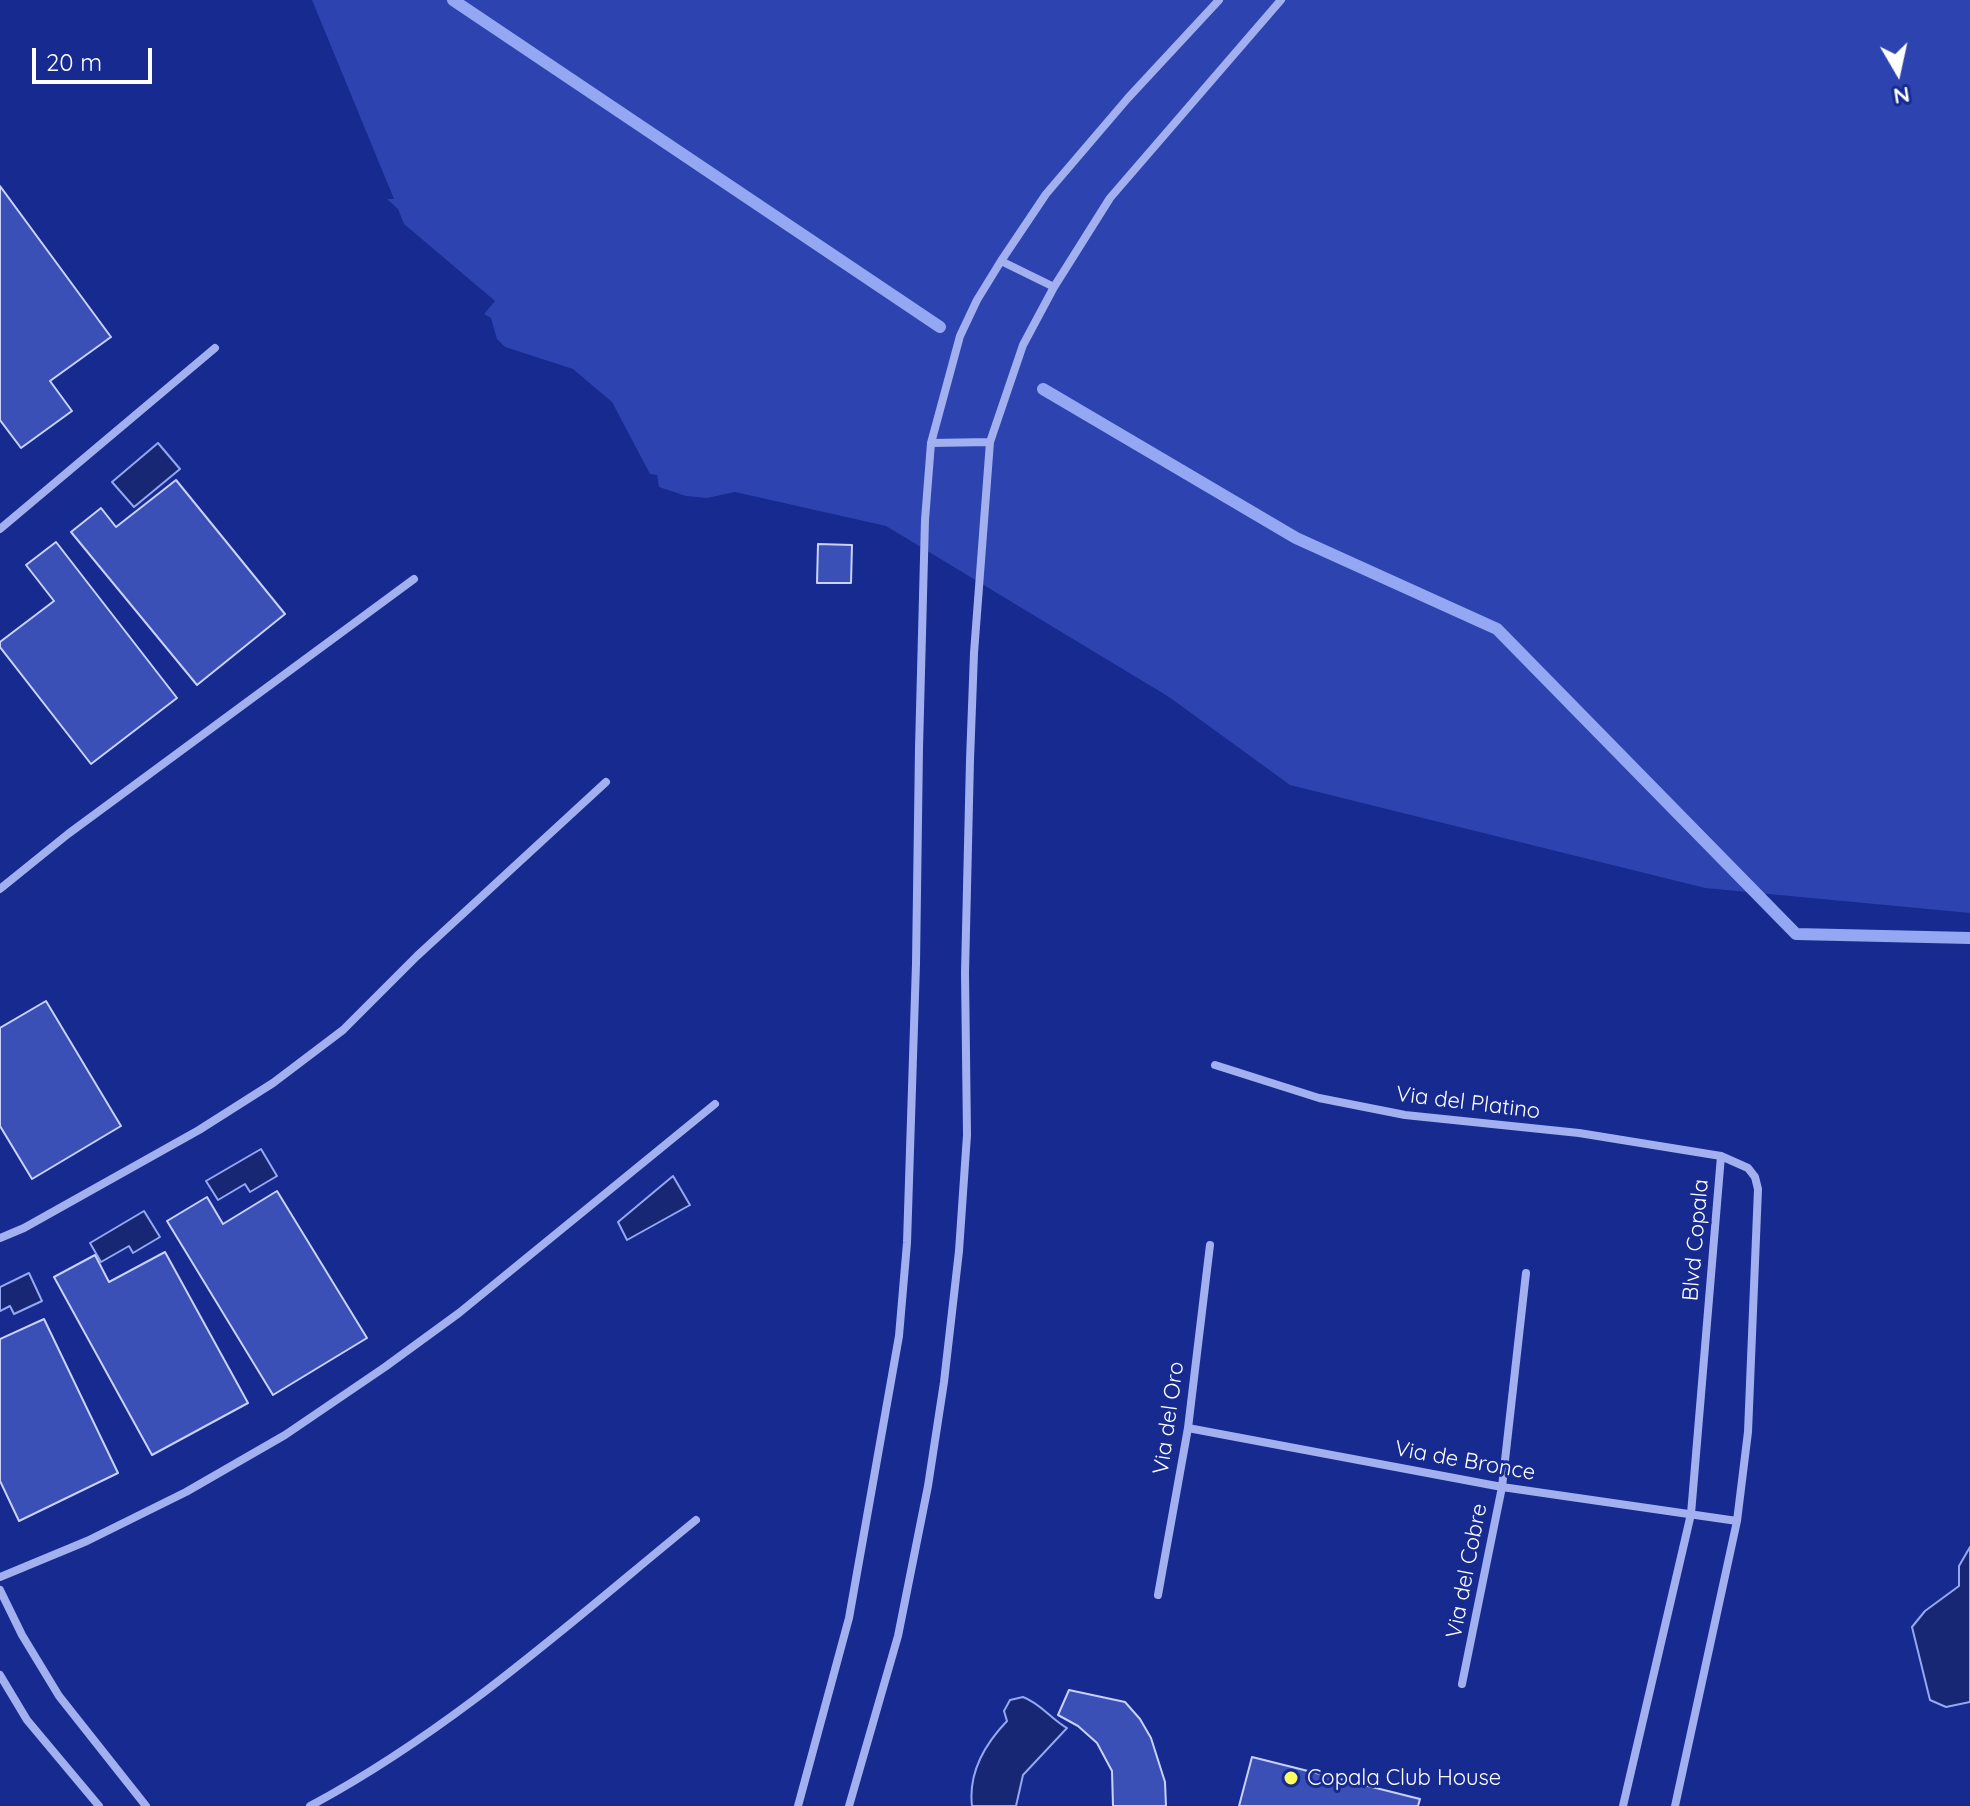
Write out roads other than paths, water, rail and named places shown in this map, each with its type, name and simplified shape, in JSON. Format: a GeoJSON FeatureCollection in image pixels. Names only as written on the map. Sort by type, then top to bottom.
{"type":"FeatureCollection","features":[{"type":"Feature","properties":{"kind":"street"},"geometry":{"type":"LineString","coordinates":[[798,1806],[849,1618],[899,1336],[907,1243],[925,520],[931,443],[960,336],[1001,261],[1046,194],[1128,98],[1219,0]]}},
{"type":"Feature","properties":{"kind":"street"},"geometry":{"type":"LineString","coordinates":[[849,1806],[898,1636],[922,1516],[944,1382],[959,1251],[967,1135],[965,973],[974,653],[990,442],[1023,345],[1054,287],[1110,198],[1281,0]]}},
{"type":"Feature","properties":{"kind":"street"},"geometry":{"type":"LineString","coordinates":[[1001,261],[1054,287]]}},
{"type":"Feature","properties":{"kind":"street"},"geometry":{"type":"LineString","coordinates":[[0,529],[215,348]]}},
{"type":"Feature","properties":{"kind":"street"},"geometry":{"type":"LineString","coordinates":[[931,443],[990,442]]}},
{"type":"Feature","properties":{"kind":"street"},"geometry":{"type":"LineString","coordinates":[[0,889],[68,834],[414,579]]}},
{"type":"Feature","properties":{"kind":"street"},"geometry":{"type":"LineString","coordinates":[[0,1238],[24,1228],[185,1138],[273,1083],[343,1030],[417,956],[606,782]]}},
{"type":"Feature","properties":{"kind":"street","name":"Via del Platino"},"geometry":{"type":"LineString","coordinates":[[1215,1065],[1319,1098],[1405,1115],[1579,1133],[1721,1156]]}},
{"type":"Feature","properties":{"kind":"street"},"geometry":{"type":"LineString","coordinates":[[0,1577],[87,1541],[186,1492],[285,1435],[470,1304],[715,1104]]}},
{"type":"Feature","properties":{"kind":"street","name":"Blvd Copala"},"geometry":{"type":"LineString","coordinates":[[1623,1806],[1691,1514],[1721,1156],[1748,1168],[1755,1177],[1758,1189],[1759,1224],[1748,1432],[1737,1521],[1675,1806]]}},
{"type":"Feature","properties":{"kind":"street","name":"Via del Oro"},"geometry":{"type":"LineString","coordinates":[[1158,1595],[1188,1428],[1210,1245]]}},
{"type":"Feature","properties":{"kind":"street","name":"Via del Cobre"},"geometry":{"type":"LineString","coordinates":[[1462,1684],[1502,1487],[1526,1273]]}},
{"type":"Feature","properties":{"kind":"street","name":"Via de Bronce"},"geometry":{"type":"LineString","coordinates":[[1188,1428],[1502,1487],[1737,1521]]}},
{"type":"Feature","properties":{"kind":"street"},"geometry":{"type":"LineString","coordinates":[[310,1806],[453,1717],[696,1520]]}},
{"type":"Feature","properties":{"kind":"street"},"geometry":{"type":"LineString","coordinates":[[0,1590],[22,1635],[59,1696],[146,1806]]}},
{"type":"Feature","properties":{"kind":"street"},"geometry":{"type":"LineString","coordinates":[[0,1675],[45,1743],[99,1806]]}},
{"type":"Feature","properties":{"kind":"waterway"},"geometry":{"type":"LineString","coordinates":[[453,0],[940,327]]}},
{"type":"Feature","properties":{"kind":"waterway"},"geometry":{"type":"LineString","coordinates":[[1043,389],[1296,538],[1497,629],[1796,934],[1970,938]]}},
{"type":"Feature","properties":{"kind":"place","name":"Copala Club House"},"geometry":{"type":"Point","coordinates":[1291,1778]}}]}
